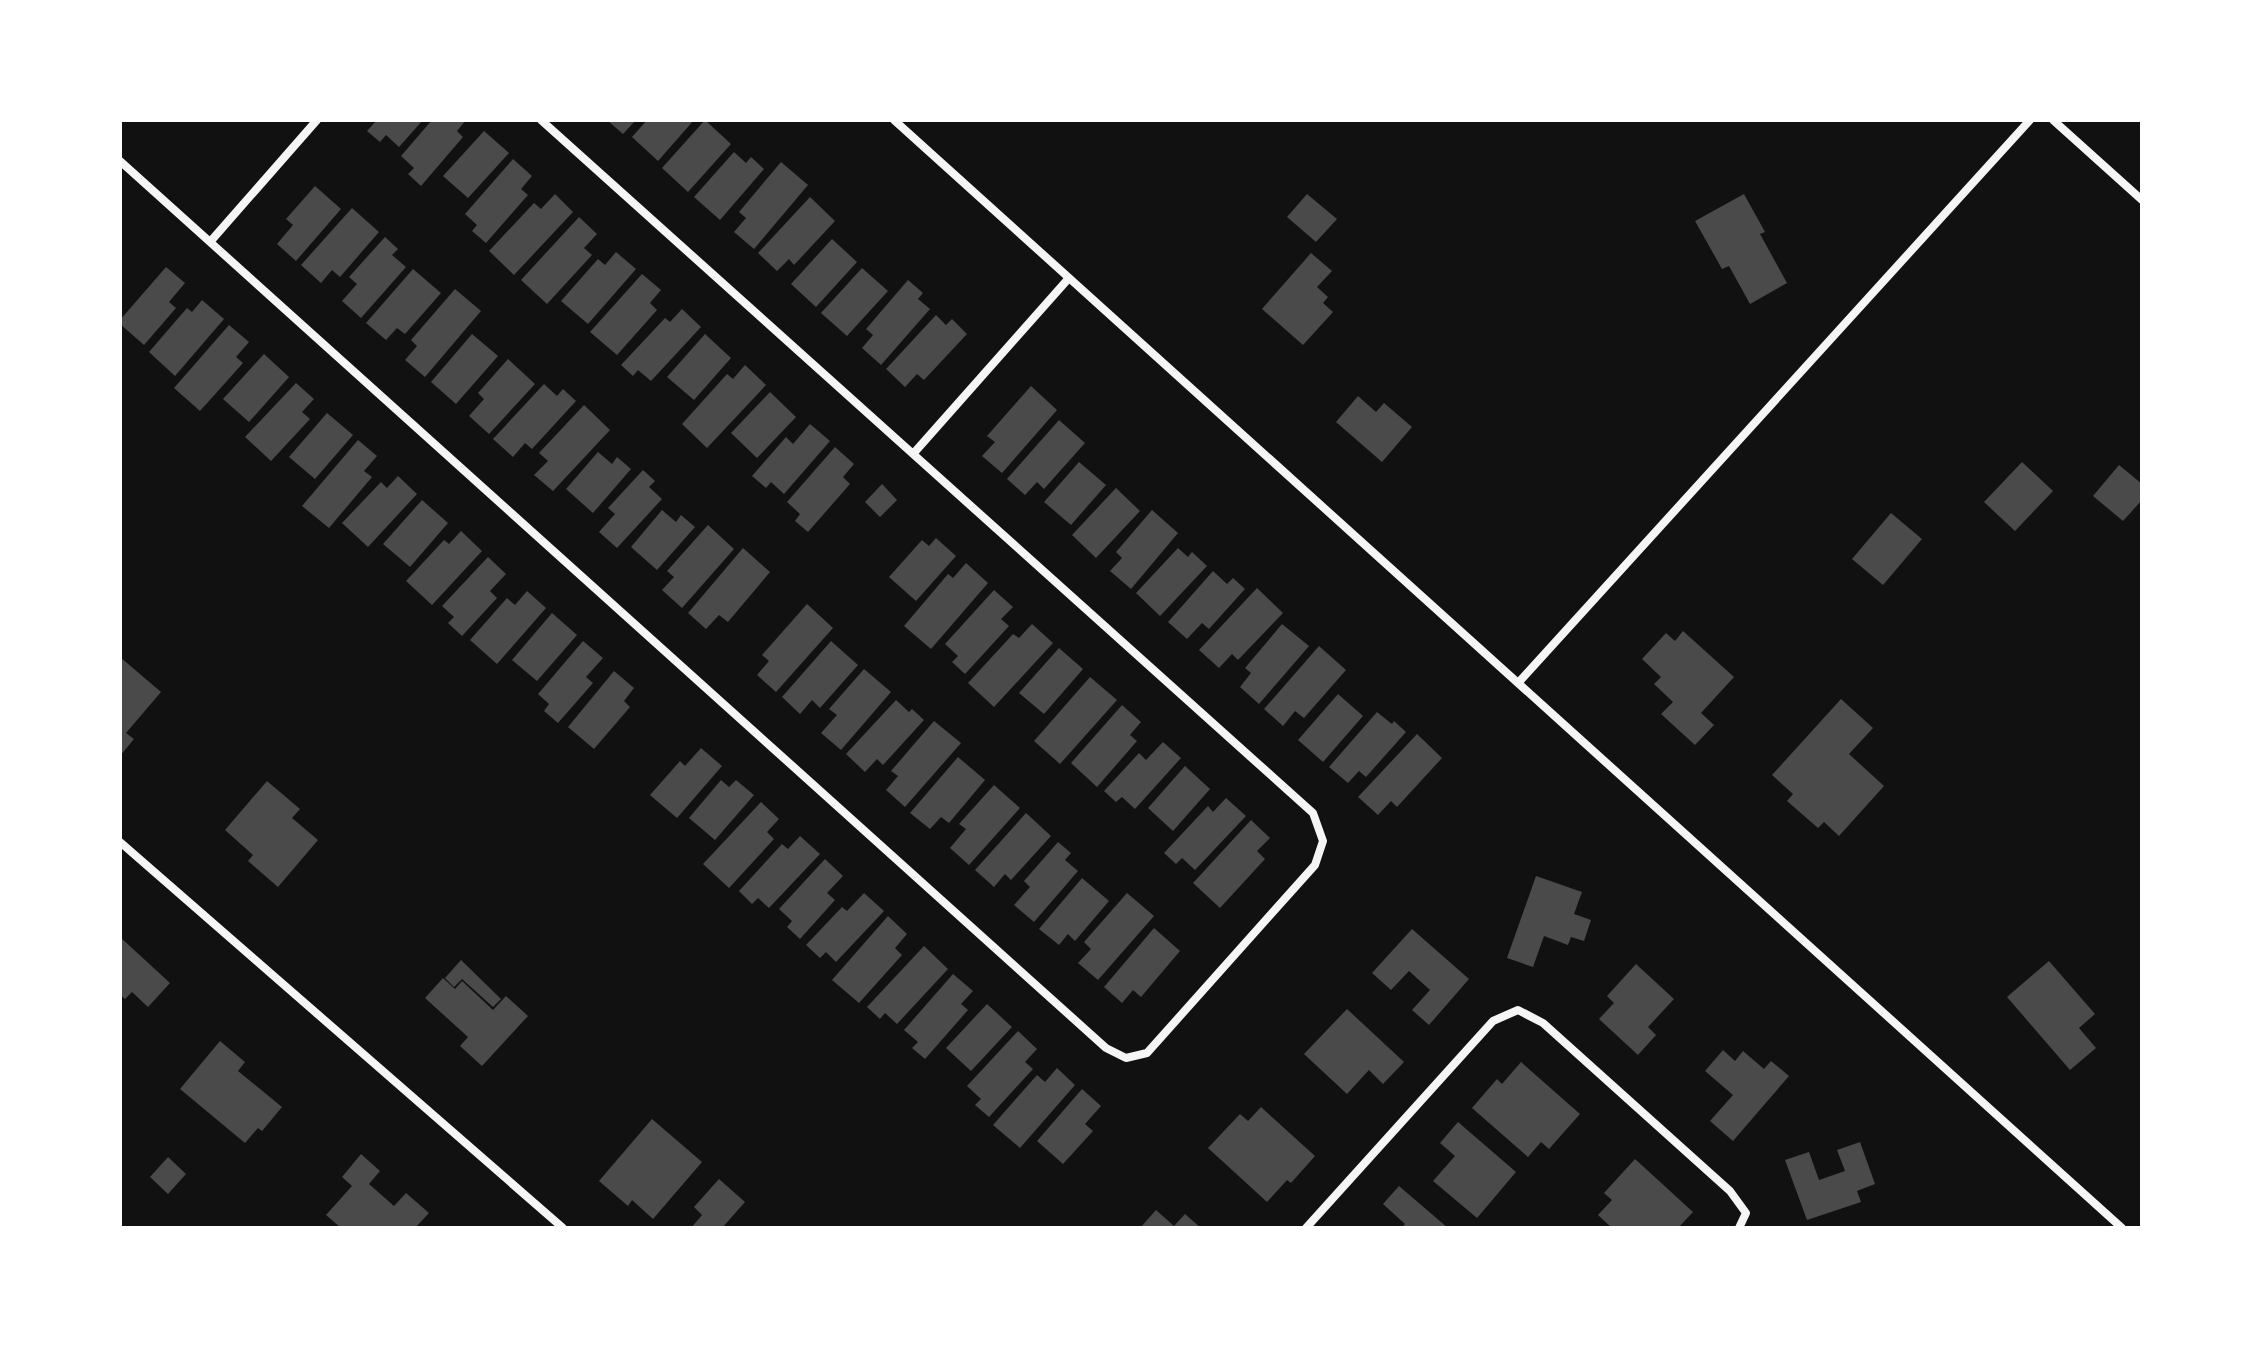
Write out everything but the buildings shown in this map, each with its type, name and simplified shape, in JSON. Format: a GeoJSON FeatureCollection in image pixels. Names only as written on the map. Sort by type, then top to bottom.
{"type":"FeatureCollection","features":[{"type":"Feature","properties":{"kind":"street"},"geometry":{"type":"LineString","coordinates":[[210,242],[317,120]]}},
{"type":"Feature","properties":{"kind":"street"},"geometry":{"type":"LineString","coordinates":[[120,161],[1106,1048],[1126,1058],[1147,1053],[1315,865],[1323,841],[1313,813],[541,120]]}},
{"type":"Feature","properties":{"kind":"street"},"geometry":{"type":"LineString","coordinates":[[894,120],[2122,1228]]}},
{"type":"Feature","properties":{"kind":"street"},"geometry":{"type":"LineString","coordinates":[[1519,682],[2030,120]]}},
{"type":"Feature","properties":{"kind":"street"},"geometry":{"type":"LineString","coordinates":[[2053,120],[2142,200]]}},
{"type":"Feature","properties":{"kind":"street"},"geometry":{"type":"LineString","coordinates":[[913,454],[1069,278]]}},
{"type":"Feature","properties":{"kind":"street"},"geometry":{"type":"LineString","coordinates":[[120,842],[563,1228]]}},
{"type":"Feature","properties":{"kind":"street"},"geometry":{"type":"LineString","coordinates":[[1306,1228],[1493,1021],[1518,1010],[1543,1023],[1730,1191],[1746,1213],[1739,1228]]}}]}
